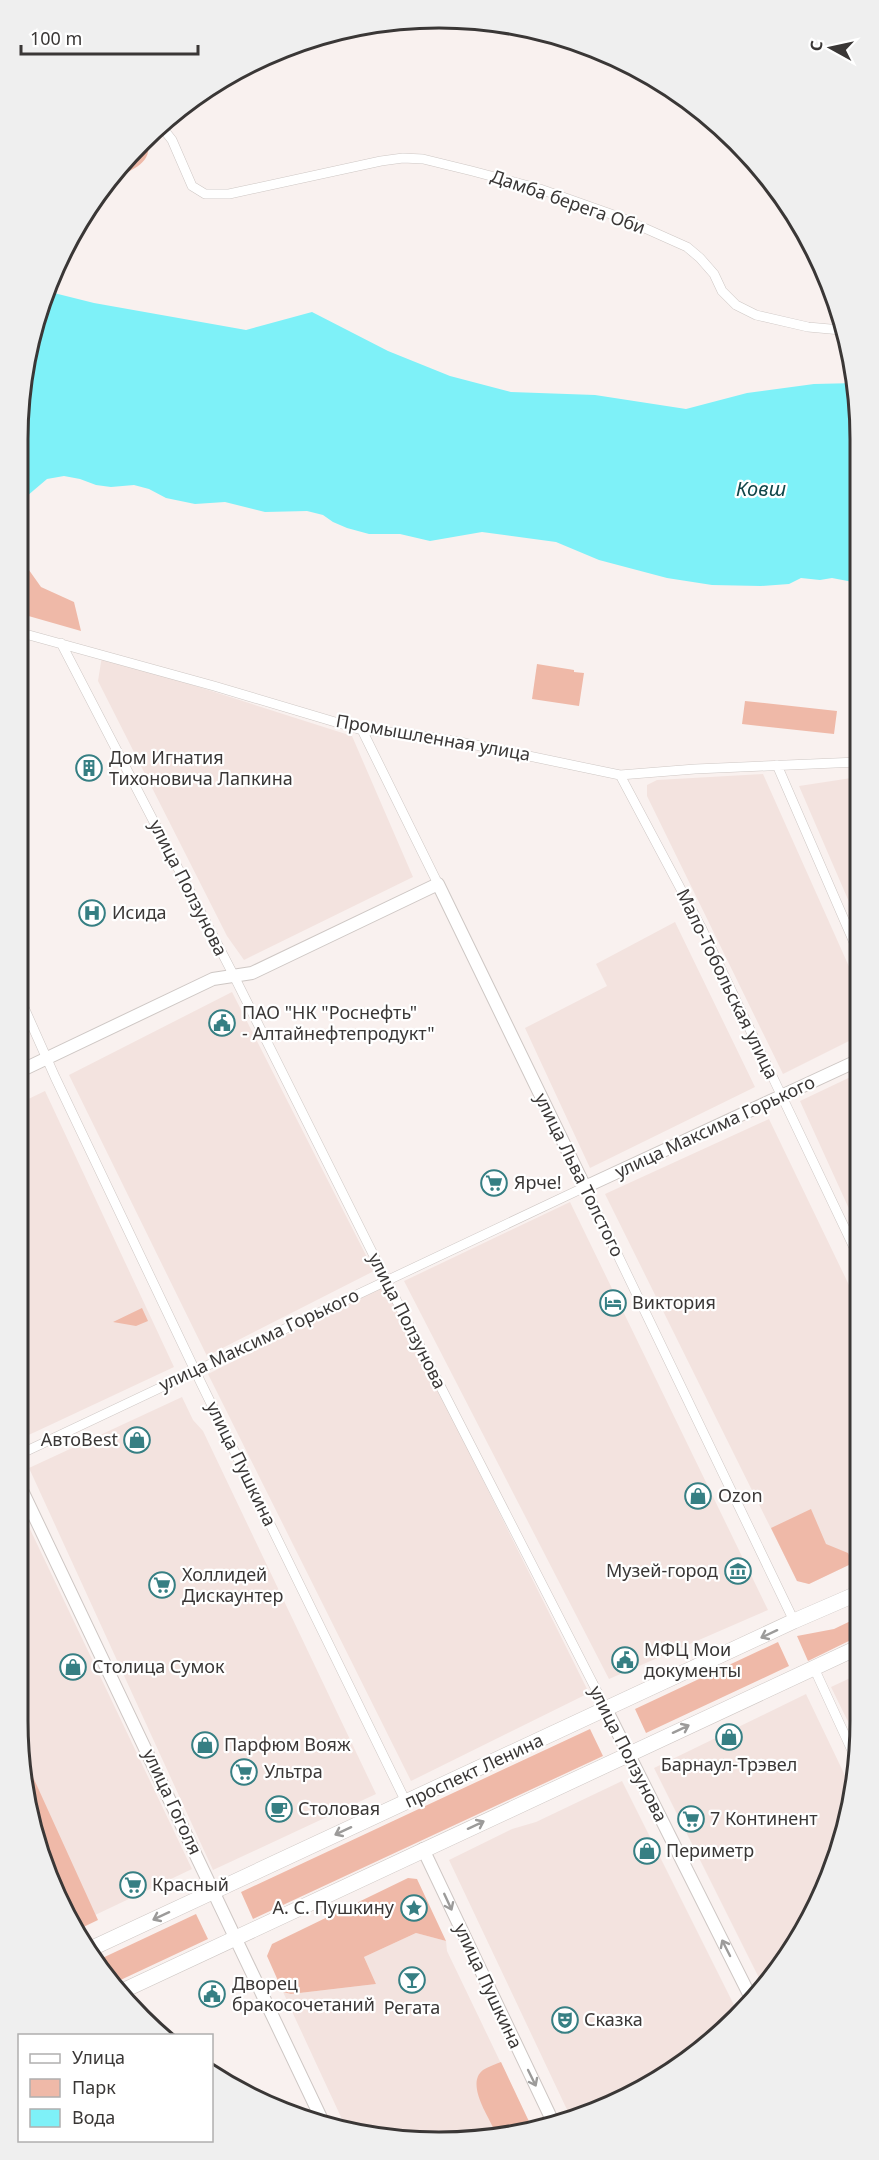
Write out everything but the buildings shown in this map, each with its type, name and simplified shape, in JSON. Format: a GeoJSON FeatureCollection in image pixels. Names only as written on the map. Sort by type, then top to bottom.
{"type":"FeatureCollection","features":[{"type":"Feature","properties":{"kind":"main road","name":"проспект Ленина"},"geometry":{"type":"LineString","coordinates":[[96,1946],[850,1597]]}},
{"type":"Feature","properties":{"kind":"main road"},"geometry":{"type":"LineString","coordinates":[[127,1988],[850,1651]]}},
{"type":"Feature","properties":{"kind":"street","name":"Дамба берега Оби"},"geometry":{"type":"LineString","coordinates":[[166,133],[172,140],[192,186],[205,194],[230,194],[403,158],[423,159],[527,185],[622,218],[687,247],[714,274],[722,291],[736,305],[756,315],[808,327],[835,329]]}},
{"type":"Feature","properties":{"kind":"street","name":"Промышленная улица"},"geometry":{"type":"LineString","coordinates":[[28,635],[362,730],[404,733],[471,744],[620,775],[850,762]]}},
{"type":"Feature","properties":{"kind":"street","name":"улица Ползунова"},"geometry":{"type":"LineString","coordinates":[[61,643],[234,976],[748,1992]]}},
{"type":"Feature","properties":{"kind":"street","name":"улица Льва Толстого"},"geometry":{"type":"LineString","coordinates":[[362,730],[794,1622]]}},
{"type":"Feature","properties":{"kind":"street"},"geometry":{"type":"LineString","coordinates":[[777,765],[850,933]]}},
{"type":"Feature","properties":{"kind":"street","name":"Мало-Тобольская улица"},"geometry":{"type":"LineString","coordinates":[[620,775],[701,927],[850,1239]]}},
{"type":"Feature","properties":{"kind":"street"},"geometry":{"type":"LineString","coordinates":[[28,1067],[213,979],[252,973],[438,884]]}},
{"type":"Feature","properties":{"kind":"street","name":"улица Пушкина"},"geometry":{"type":"LineString","coordinates":[[28,1016],[195,1370],[406,1802]]}},
{"type":"Feature","properties":{"kind":"street","name":"улица Максима Горького"},"geometry":{"type":"LineString","coordinates":[[28,1450],[386,1280],[850,1064]]}},
{"type":"Feature","properties":{"kind":"street","name":"улица Гоголя"},"geometry":{"type":"LineString","coordinates":[[28,1503],[319,2113]]}},
{"type":"Feature","properties":{"kind":"street"},"geometry":{"type":"LineString","coordinates":[[814,1668],[850,1746]]}},
{"type":"Feature","properties":{"kind":"street","name":"улица Пушкина"},"geometry":{"type":"LineString","coordinates":[[423,1849],[550,2116]]}},
{"type":"Feature","properties":{"kind":"shaded area"},"geometry":{"type":"Polygon","coordinates":[[[102,656],[352,736],[413,877],[244,960],[227,936],[98,681],[102,656]]]}},
{"type":"Feature","properties":{"kind":"shaded area"},"geometry":{"type":"Polygon","coordinates":[[[763,774],[850,969],[850,1040],[783,1074],[647,796],[647,785],[657,780],[763,774]]]}},
{"type":"Feature","properties":{"kind":"shaded area"},"geometry":{"type":"Polygon","coordinates":[[[850,778],[850,904],[799,786],[850,778]]]}},
{"type":"Feature","properties":{"kind":"shaded area"},"geometry":{"type":"Polygon","coordinates":[[[675,922],[755,1087],[590,1168],[525,1028],[607,986],[596,964],[675,922]]]}},
{"type":"Feature","properties":{"kind":"shaded area"},"geometry":{"type":"Polygon","coordinates":[[[232,992],[374,1271],[207,1356],[69,1075],[232,992]]]}},
{"type":"Feature","properties":{"kind":"shaded area"},"geometry":{"type":"Polygon","coordinates":[[[850,1077],[850,1211],[800,1101],[850,1077]]]}},
{"type":"Feature","properties":{"kind":"shaded area"},"geometry":{"type":"Polygon","coordinates":[[[45,1091],[174,1367],[28,1435],[28,1099],[45,1091]]]}},
{"type":"Feature","properties":{"kind":"shaded area"},"geometry":{"type":"Polygon","coordinates":[[[769,1119],[850,1287],[850,1564],[809,1584],[797,1581],[605,1194],[769,1119]]]}},
{"type":"Feature","properties":{"kind":"shaded area"},"geometry":{"type":"Polygon","coordinates":[[[570,1202],[768,1610],[609,1679],[404,1281],[570,1202]]]}},
{"type":"Feature","properties":{"kind":"shaded area"},"geometry":{"type":"Polygon","coordinates":[[[386,1285],[589,1693],[411,1781],[208,1374],[386,1285]]]}},
{"type":"Feature","properties":{"kind":"shaded area"},"geometry":{"type":"Polygon","coordinates":[[[182,1397],[193,1420],[203,1431],[376,1794],[213,1870],[29,1468],[182,1397]]]}},
{"type":"Feature","properties":{"kind":"shaded area"},"geometry":{"type":"Polygon","coordinates":[[[28,1525],[192,1869],[82,1921],[71,1902],[50,1853],[36,1801],[32,1774],[28,1720],[28,1525]]]}},
{"type":"Feature","properties":{"kind":"shaded area"},"geometry":{"type":"Polygon","coordinates":[[[850,1678],[850,1726],[831,1687],[850,1678]]]}},
{"type":"Feature","properties":{"kind":"shaded area"},"geometry":{"type":"Polygon","coordinates":[[[806,1694],[846,1778],[843,1801],[829,1853],[808,1902],[781,1949],[759,1979],[654,1768],[806,1694]]]}},
{"type":"Feature","properties":{"kind":"shaded area"},"geometry":{"type":"Polygon","coordinates":[[[622,1781],[735,2006],[690,2047],[668,2062],[621,2089],[568,2111],[449,1860],[512,1829],[536,1822],[622,1781]]]}},
{"type":"Feature","properties":{"kind":"shaded area"},"geometry":{"type":"Polygon","coordinates":[[[416,1933],[446,1941],[447,1951],[529,2122],[493,2128],[440,2132],[386,2128],[342,2119],[283,1992],[291,1994],[376,1984],[364,1957],[416,1933]]]}},
{"type":"Feature","properties":{"kind":"green space"},"geometry":{"type":"Polygon","coordinates":[[[148,151],[144,161],[127,172],[148,151]]]}},
{"type":"Feature","properties":{"kind":"green space"},"geometry":{"type":"Polygon","coordinates":[[[28,569],[41,587],[74,602],[81,631],[28,616],[28,569]]]}},
{"type":"Feature","properties":{"kind":"green space"},"geometry":{"type":"Polygon","coordinates":[[[537,664],[584,673],[579,706],[532,699],[537,664]]]}},
{"type":"Feature","properties":{"kind":"green space"},"geometry":{"type":"Polygon","coordinates":[[[745,701],[837,711],[834,734],[742,724],[745,701]]]}},
{"type":"Feature","properties":{"kind":"green space"},"geometry":{"type":"Polygon","coordinates":[[[142,1308],[148,1321],[136,1326],[113,1322],[142,1308]]]}},
{"type":"Feature","properties":{"kind":"green space"},"geometry":{"type":"Polygon","coordinates":[[[811,1509],[826,1544],[848,1553],[850,1564],[809,1584],[797,1581],[771,1528],[811,1509]]]}},
{"type":"Feature","properties":{"kind":"green space"},"geometry":{"type":"Polygon","coordinates":[[[850,1621],[850,1640],[808,1661],[797,1636],[834,1629],[850,1621]]]}},
{"type":"Feature","properties":{"kind":"green space"},"geometry":{"type":"Polygon","coordinates":[[[778,1642],[789,1666],[646,1733],[635,1709],[778,1642]]]}},
{"type":"Feature","properties":{"kind":"green space"},"geometry":{"type":"Polygon","coordinates":[[[590,1729],[603,1756],[253,1919],[241,1892],[590,1729]]]}},
{"type":"Feature","properties":{"kind":"green space"},"geometry":{"type":"Polygon","coordinates":[[[32,1775],[98,1920],[84,1927],[60,1878],[50,1853],[36,1801],[32,1775]]]}},
{"type":"Feature","properties":{"kind":"green space"},"geometry":{"type":"Polygon","coordinates":[[[408,1878],[417,1879],[446,1941],[416,1933],[364,1957],[376,1984],[291,1994],[283,1992],[267,1956],[272,1944],[408,1878]]]}},
{"type":"Feature","properties":{"kind":"green space"},"geometry":{"type":"Polygon","coordinates":[[[196,1914],[208,1939],[121,1980],[104,1957],[196,1914]]]}},
{"type":"Feature","properties":{"kind":"green space"},"geometry":{"type":"Polygon","coordinates":[[[501,2062],[529,2122],[493,2128],[477,2090],[478,2076],[483,2070],[501,2062]]]}},
{"type":"Feature","properties":{"kind":"water","name":"Ковш"},"geometry":{"type":"Polygon","coordinates":[[[55,293],[94,303],[246,330],[312,312],[388,351],[450,376],[511,392],[595,395],[686,409],[747,393],[814,384],[847,383],[850,413],[850,581],[832,578],[820,580],[801,578],[789,584],[712,585],[667,578],[599,560],[556,542],[482,532],[430,541],[400,534],[369,534],[347,528],[323,515],[307,511],[265,512],[225,502],[195,504],[166,498],[149,489],[134,485],[111,487],[64,476],[47,479],[28,495],[28,440],[32,386],[36,359],[55,293]]]}},
{"type":"Feature","properties":{"kind":"place","name":"Дом Игнатия Тихоновича Лапкина"},"geometry":{"type":"Point","coordinates":[89,768]}},
{"type":"Feature","properties":{"kind":"place","name":"Исида"},"geometry":{"type":"Point","coordinates":[92,913]}},
{"type":"Feature","properties":{"kind":"place","name":"ПАО \"НК \"Роснефть\" - Алтайнефтепродукт\""},"geometry":{"type":"Point","coordinates":[222,1023]}},
{"type":"Feature","properties":{"kind":"place","name":"Ярче!"},"geometry":{"type":"Point","coordinates":[494,1183]}},
{"type":"Feature","properties":{"kind":"place","name":"Виктория"},"geometry":{"type":"Point","coordinates":[613,1303]}},
{"type":"Feature","properties":{"kind":"place","name":"АвтоBest"},"geometry":{"type":"Point","coordinates":[137,1440]}},
{"type":"Feature","properties":{"kind":"place","name":"Ozon"},"geometry":{"type":"Point","coordinates":[698,1496]}},
{"type":"Feature","properties":{"kind":"place","name":"Музей-город"},"geometry":{"type":"Point","coordinates":[738,1571]}},
{"type":"Feature","properties":{"kind":"place","name":"Холлидей Дискаунтер"},"geometry":{"type":"Point","coordinates":[162,1585]}},
{"type":"Feature","properties":{"kind":"place","name":"МФЦ Мои документы"},"geometry":{"type":"Point","coordinates":[625,1660]}},
{"type":"Feature","properties":{"kind":"place","name":"Столица Сумок"},"geometry":{"type":"Point","coordinates":[73,1667]}},
{"type":"Feature","properties":{"kind":"place","name":"Барнаул-Трэвел"},"geometry":{"type":"Point","coordinates":[729,1737]}},
{"type":"Feature","properties":{"kind":"place","name":"Парфюм Вояж"},"geometry":{"type":"Point","coordinates":[205,1745]}},
{"type":"Feature","properties":{"kind":"place","name":"Ультра"},"geometry":{"type":"Point","coordinates":[244,1772]}},
{"type":"Feature","properties":{"kind":"place","name":"Столовая"},"geometry":{"type":"Point","coordinates":[279,1809]}},
{"type":"Feature","properties":{"kind":"place","name":"7 Континент"},"geometry":{"type":"Point","coordinates":[691,1819]}},
{"type":"Feature","properties":{"kind":"place","name":"Периметр"},"geometry":{"type":"Point","coordinates":[647,1851]}},
{"type":"Feature","properties":{"kind":"place","name":"Красный"},"geometry":{"type":"Point","coordinates":[133,1885]}},
{"type":"Feature","properties":{"kind":"place","name":"А. С. Пушкину"},"geometry":{"type":"Point","coordinates":[414,1908]}},
{"type":"Feature","properties":{"kind":"place","name":"Регата"},"geometry":{"type":"Point","coordinates":[412,1980]}},
{"type":"Feature","properties":{"kind":"place","name":"Дворец бракосочетаний"},"geometry":{"type":"Point","coordinates":[212,1994]}},
{"type":"Feature","properties":{"kind":"place","name":"Сказка"},"geometry":{"type":"Point","coordinates":[565,2020]}}]}
